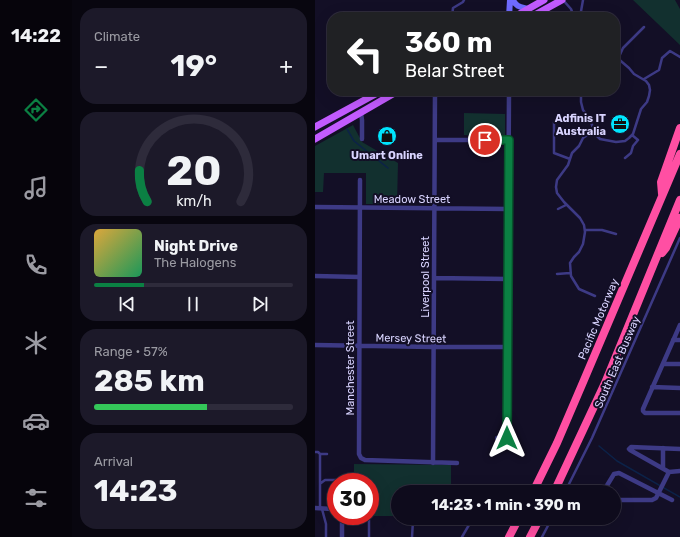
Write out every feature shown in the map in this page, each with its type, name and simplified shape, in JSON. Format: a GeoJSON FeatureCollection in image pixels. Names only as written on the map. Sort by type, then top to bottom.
{"type":"FeatureCollection","features":[{"type":"Feature","properties":{"kind":"highway"},"geometry":{"type":"LineString","coordinates":[[662,197],[661,182],[680,128]]}},
{"type":"Feature","properties":{"kind":"highway","name":"Pacific Motorway"},"geometry":{"type":"LineString","coordinates":[[536,485],[557,443],[680,154]]}},
{"type":"Feature","properties":{"kind":"highway"},"geometry":{"type":"LineString","coordinates":[[556,485],[605,383],[680,200]]}},
{"type":"Feature","properties":{"kind":"highway"},"geometry":{"type":"LineString","coordinates":[[655,261],[666,248],[680,218]]}},
{"type":"Feature","properties":{"kind":"highway"},"geometry":{"type":"LineString","coordinates":[[509,537],[515,525]]}},
{"type":"Feature","properties":{"kind":"highway"},"geometry":{"type":"LineString","coordinates":[[530,537],[536,525]]}},
{"type":"Feature","properties":{"kind":"main road"},"geometry":{"type":"LineString","coordinates":[[523,12],[544,0]]}},
{"type":"Feature","properties":{"kind":"main road"},"geometry":{"type":"LineString","coordinates":[[540,12],[563,0]]}},
{"type":"Feature","properties":{"kind":"main road"},"geometry":{"type":"LineString","coordinates":[[315,127],[372,96]]}},
{"type":"Feature","properties":{"kind":"main road"},"geometry":{"type":"LineString","coordinates":[[315,139],[390,96]]}},
{"type":"Feature","properties":{"kind":"street"},"geometry":{"type":"LineString","coordinates":[[509,12],[510,0]]}},
{"type":"Feature","properties":{"kind":"street"},"geometry":{"type":"LineString","coordinates":[[513,0],[517,6],[528,9]]}},
{"type":"Feature","properties":{"kind":"street","name":"Liverpool Street"},"geometry":{"type":"LineString","coordinates":[[433,463],[435,96]]}},
{"type":"Feature","properties":{"kind":"street"},"geometry":{"type":"LineString","coordinates":[[507,438],[509,96]]}},
{"type":"Feature","properties":{"kind":"street"},"geometry":{"type":"LineString","coordinates":[[361,113],[362,139]]}},
{"type":"Feature","properties":{"kind":"street"},"geometry":{"type":"LineString","coordinates":[[435,140],[509,140]]}},
{"type":"Feature","properties":{"kind":"street","name":"Manchester Street"},"geometry":{"type":"LineString","coordinates":[[360,180],[359,454],[361,458],[365,460],[457,463]]}},
{"type":"Feature","properties":{"kind":"street","name":"Meadow Street"},"geometry":{"type":"LineString","coordinates":[[315,207],[508,209]]}},
{"type":"Feature","properties":{"kind":"street"},"geometry":{"type":"LineString","coordinates":[[315,276],[359,277]]}},
{"type":"Feature","properties":{"kind":"street"},"geometry":{"type":"LineString","coordinates":[[434,278],[507,279]]}},
{"type":"Feature","properties":{"kind":"street"},"geometry":{"type":"LineString","coordinates":[[680,325],[643,409],[644,412],[680,413]]}},
{"type":"Feature","properties":{"kind":"street"},"geometry":{"type":"LineString","coordinates":[[673,340],[680,340]]}},
{"type":"Feature","properties":{"kind":"street","name":"Mersey Street"},"geometry":{"type":"LineString","coordinates":[[315,345],[507,347]]}},
{"type":"Feature","properties":{"kind":"street"},"geometry":{"type":"LineString","coordinates":[[663,364],[680,364]]}},
{"type":"Feature","properties":{"kind":"street"},"geometry":{"type":"LineString","coordinates":[[652,387],[680,388]]}},
{"type":"Feature","properties":{"kind":"street"},"geometry":{"type":"LineString","coordinates":[[497,438],[515,438]]}},
{"type":"Feature","properties":{"kind":"street"},"geometry":{"type":"LineString","coordinates":[[663,448],[663,468]]}},
{"type":"Feature","properties":{"kind":"street"},"geometry":{"type":"LineString","coordinates":[[680,448],[629,449],[669,472],[680,471]]}},
{"type":"Feature","properties":{"kind":"street"},"geometry":{"type":"LineString","coordinates":[[621,500],[652,500],[656,498],[669,472]]}},
{"type":"Feature","properties":{"kind":"street"},"geometry":{"type":"LineString","coordinates":[[608,485],[615,474],[619,473],[659,491],[672,500]]}},
{"type":"Feature","properties":{"kind":"street"},"geometry":{"type":"LineString","coordinates":[[342,525],[342,537]]}},
{"type":"Feature","properties":{"kind":"lane"},"geometry":{"type":"LineString","coordinates":[[453,12],[453,8],[464,0]]}},
{"type":"Feature","properties":{"kind":"lane"},"geometry":{"type":"LineString","coordinates":[[563,0],[572,12]]}},
{"type":"Feature","properties":{"kind":"lane"},"geometry":{"type":"LineString","coordinates":[[581,12],[583,0]]}},
{"type":"Feature","properties":{"kind":"lane"},"geometry":{"type":"LineString","coordinates":[[620,55],[623,48],[644,27]]}},
{"type":"Feature","properties":{"kind":"lane"},"geometry":{"type":"LineString","coordinates":[[643,79],[659,70],[662,58],[670,52],[680,57]]}},
{"type":"Feature","properties":{"kind":"lane"},"geometry":{"type":"LineString","coordinates":[[581,96],[583,110],[590,119],[593,131],[600,139],[616,142],[625,141],[632,135],[641,109],[647,102],[650,90],[646,81],[634,74],[620,61]]}},
{"type":"Feature","properties":{"kind":"lane"},"geometry":{"type":"LineString","coordinates":[[554,122],[554,153],[570,159]]}},
{"type":"Feature","properties":{"kind":"lane"},"geometry":{"type":"LineString","coordinates":[[593,131],[583,138],[579,146],[572,153],[568,165],[557,180],[556,187],[557,193],[580,218],[585,230],[583,244],[579,252],[570,263],[571,276],[579,289],[595,296]]}},
{"type":"Feature","properties":{"kind":"lane"},"geometry":{"type":"LineString","coordinates":[[625,158],[631,153],[633,146],[638,140],[632,135]]}},
{"type":"Feature","properties":{"kind":"lane"},"geometry":{"type":"LineString","coordinates":[[558,210],[566,204]]}},
{"type":"Feature","properties":{"kind":"lane"},"geometry":{"type":"LineString","coordinates":[[585,230],[603,230],[615,234]]}},
{"type":"Feature","properties":{"kind":"lane","name":"South East Busway"},"geometry":{"type":"LineString","coordinates":[[568,485],[602,416],[680,238]]}},
{"type":"Feature","properties":{"kind":"lane"},"geometry":{"type":"LineString","coordinates":[[557,274],[570,273]]}},
{"type":"Feature","properties":{"kind":"lane"},"geometry":{"type":"LineString","coordinates":[[315,452],[327,454]]}},
{"type":"Feature","properties":{"kind":"lane"},"geometry":{"type":"LineString","coordinates":[[320,454],[319,508],[326,524],[326,537]]}},
{"type":"Feature","properties":{"kind":"lane"},"geometry":{"type":"LineString","coordinates":[[320,483],[327,480]]}},
{"type":"Feature","properties":{"kind":"lane"},"geometry":{"type":"LineString","coordinates":[[369,525],[369,537]]}},
{"type":"Feature","properties":{"kind":"lane"},"geometry":{"type":"LineString","coordinates":[[412,537],[413,525]]}},
{"type":"Feature","properties":{"kind":"lane"},"geometry":{"type":"LineString","coordinates":[[462,537],[469,525]]}},
{"type":"Feature","properties":{"kind":"lane"},"geometry":{"type":"LineString","coordinates":[[542,537],[548,525]]}},
{"type":"Feature","properties":{"kind":"green space"},"geometry":{"type":"Polygon","coordinates":[[[633,0],[675,0],[680,9],[680,45],[633,0]]]}},
{"type":"Feature","properties":{"kind":"green space"},"geometry":{"type":"Polygon","coordinates":[[[464,113],[505,114],[505,135],[464,135],[464,113]]]}},
{"type":"Feature","properties":{"kind":"green space"},"geometry":{"type":"Polygon","coordinates":[[[353,125],[362,142],[398,163],[397,204],[366,204],[366,173],[324,173],[323,192],[315,192],[315,146],[353,125]]]}},
{"type":"Feature","properties":{"kind":"green space"},"geometry":{"type":"Polygon","coordinates":[[[354,464],[451,465],[451,485],[391,485],[391,516],[379,516],[379,473],[354,473],[354,464]]]}},
{"type":"Feature","properties":{"kind":"waterway"},"geometry":{"type":"LineString","coordinates":[[347,129],[354,141],[388,168]]}},
{"type":"Feature","properties":{"kind":"waterway"},"geometry":{"type":"LineString","coordinates":[[599,446],[617,461],[680,497]]}},
{"type":"Feature","properties":{"kind":"place","name":"Adfinis IT Australia"},"geometry":{"type":"Point","coordinates":[620,124]}},
{"type":"Feature","properties":{"kind":"place","name":"Umart Online"},"geometry":{"type":"Point","coordinates":[387,136]}},
{"type":"Feature","properties":{"kind":"route"},"geometry":{"type":"LineString","coordinates":[[485,140],[509,140],[507,438]]}}]}
